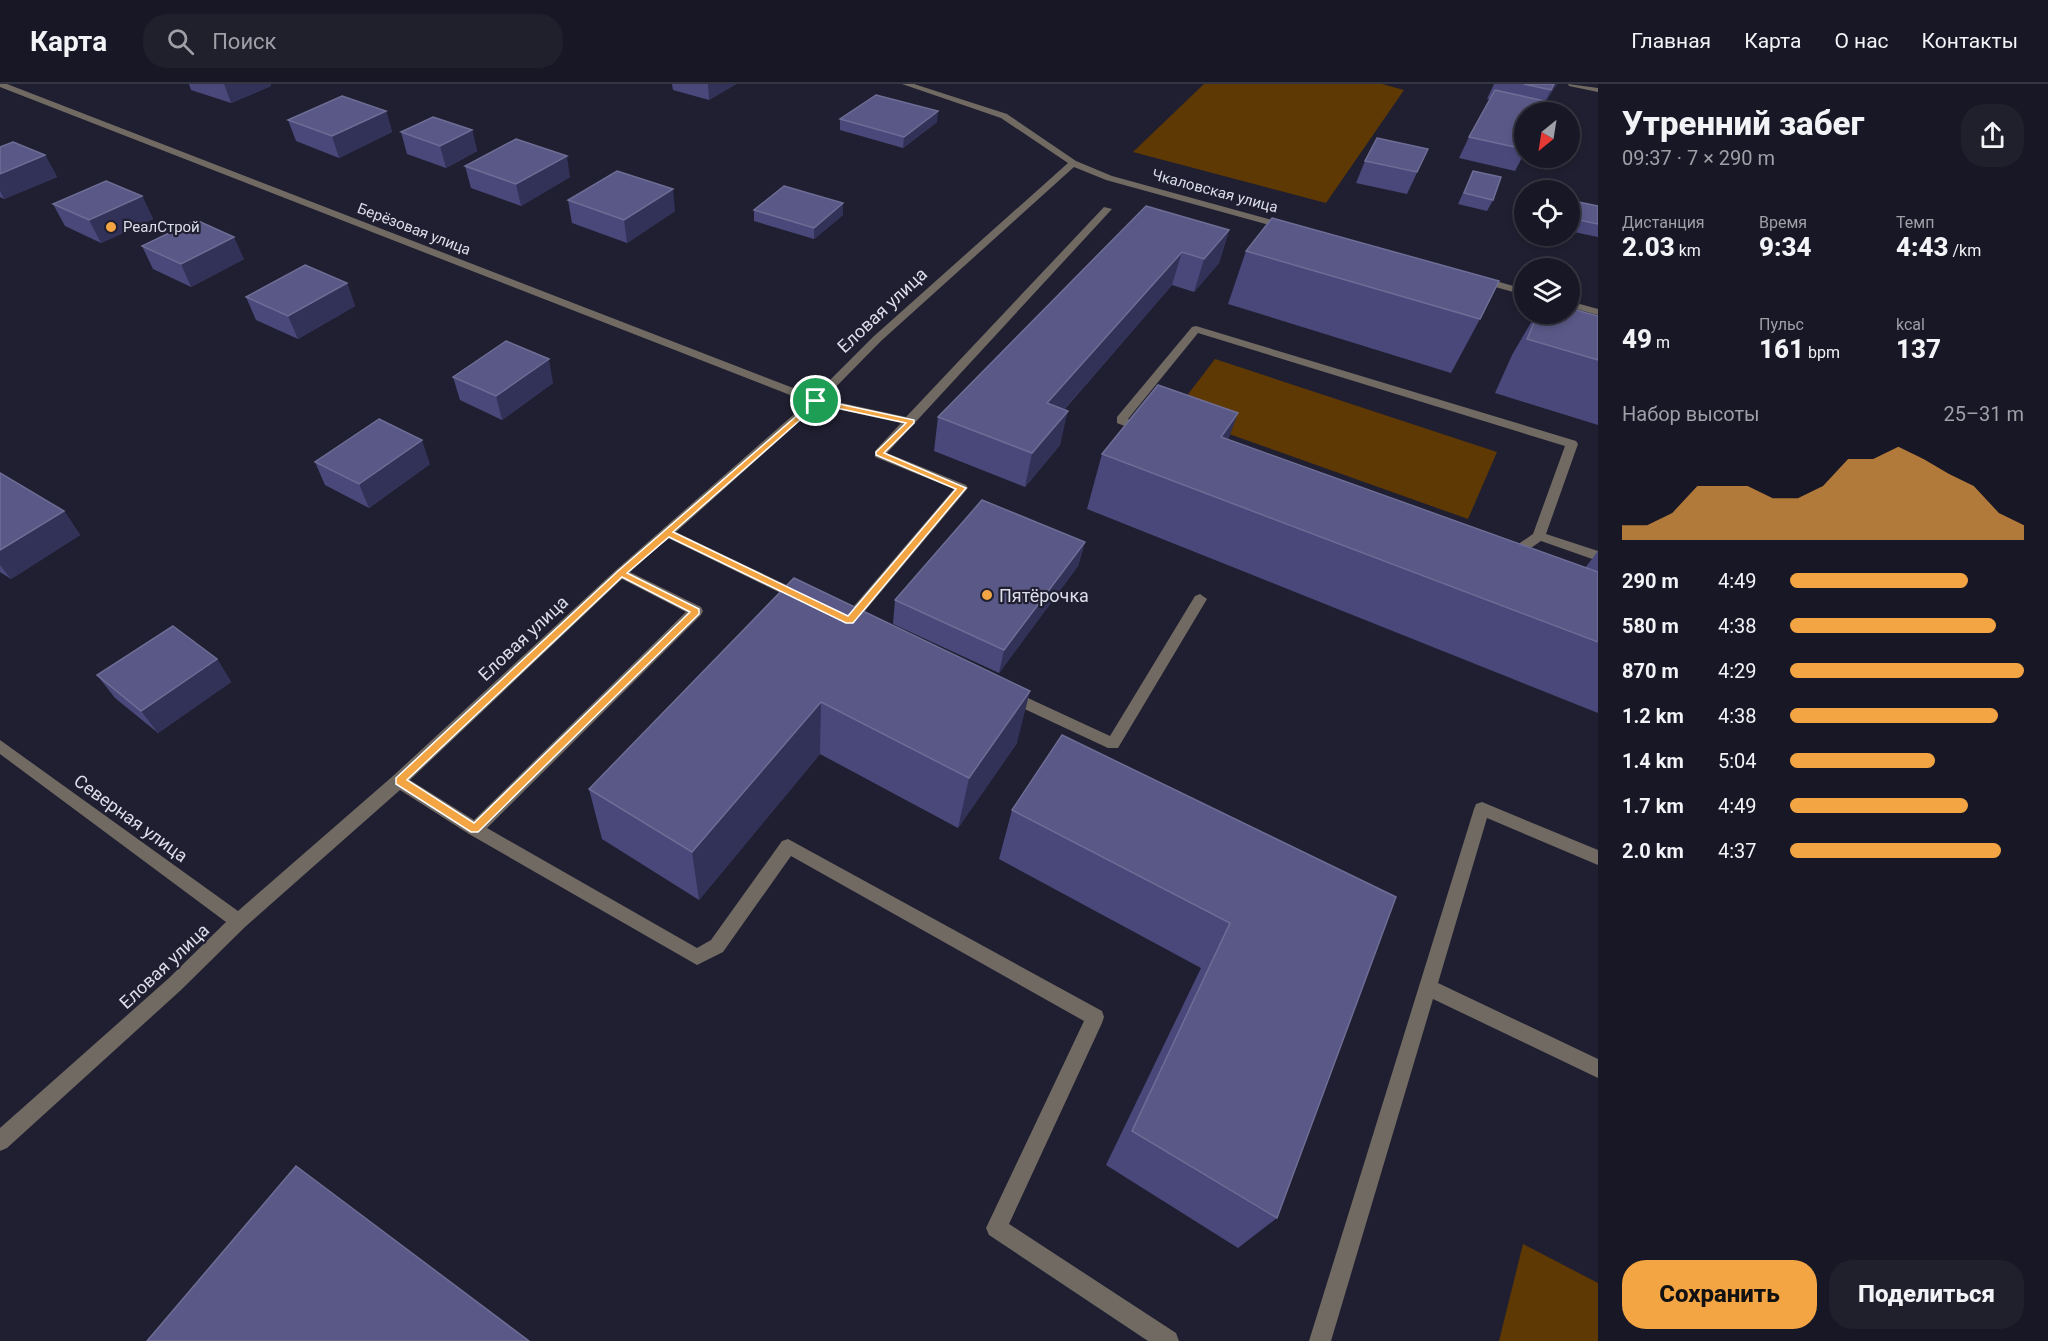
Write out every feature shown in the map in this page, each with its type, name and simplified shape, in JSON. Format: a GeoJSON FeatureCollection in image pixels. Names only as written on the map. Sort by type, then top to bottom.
{"type":"FeatureCollection","features":[{"type":"Feature","properties":{"kind":"street","name":"Берёзовая улица"},"geometry":{"type":"LineString","coordinates":[[0,84],[816,401],[911,422]]}},
{"type":"Feature","properties":{"kind":"street","name":"Чкаловская улица"},"geometry":{"type":"LineString","coordinates":[[906,84],[1004,116],[1072,163],[1109,178],[1294,228]]}},
{"type":"Feature","properties":{"kind":"street"},"geometry":{"type":"LineString","coordinates":[[1572,84],[1598,90]]}},
{"type":"Feature","properties":{"kind":"street","name":"Еловая улица"},"geometry":{"type":"LineString","coordinates":[[0,1142],[175,984],[239,921],[399,781],[621,573],[816,401],[877,339],[1072,163]]}},
{"type":"Feature","properties":{"kind":"street"},"geometry":{"type":"LineString","coordinates":[[849,620],[962,488],[879,454],[1107,209]]}},
{"type":"Feature","properties":{"kind":"street"},"geometry":{"type":"LineString","coordinates":[[1466,276],[1514,289]]}},
{"type":"Feature","properties":{"kind":"street"},"geometry":{"type":"LineString","coordinates":[[1580,307],[1598,312]]}},
{"type":"Feature","properties":{"kind":"street"},"geometry":{"type":"LineString","coordinates":[[1196,329],[1572,444],[1539,536],[1490,571],[1264,491],[1232,464],[1121,420],[1196,329]]}},
{"type":"Feature","properties":{"kind":"street"},"geometry":{"type":"LineString","coordinates":[[668,533],[817,605]]}},
{"type":"Feature","properties":{"kind":"street"},"geometry":{"type":"LineString","coordinates":[[1539,536],[1598,556]]}},
{"type":"Feature","properties":{"kind":"street"},"geometry":{"type":"LineString","coordinates":[[475,829],[696,611],[621,573]]}},
{"type":"Feature","properties":{"kind":"street"},"geometry":{"type":"LineString","coordinates":[[997,690],[1113,744],[1200,599]]}},
{"type":"Feature","properties":{"kind":"street","name":"Северная улица"},"geometry":{"type":"LineString","coordinates":[[0,746],[239,921]]}},
{"type":"Feature","properties":{"kind":"street"},"geometry":{"type":"LineString","coordinates":[[399,781],[475,829],[697,957],[717,946],[788,846],[1095,1017],[996,1228],[1168,1341]]}},
{"type":"Feature","properties":{"kind":"street"},"geometry":{"type":"LineString","coordinates":[[1320,1341],[1482,809],[1598,858]]}},
{"type":"Feature","properties":{"kind":"street"},"geometry":{"type":"LineString","coordinates":[[1428,987],[1598,1069]]}},
{"type":"Feature","properties":{"kind":"shaded area"},"geometry":{"type":"Polygon","coordinates":[[[1204,84],[1382,84],[1404,90],[1326,203],[1133,152],[1204,84]]]}},
{"type":"Feature","properties":{"kind":"shaded area"},"geometry":{"type":"Polygon","coordinates":[[[1215,359],[1497,452],[1468,519],[1173,414],[1215,359]]]}},
{"type":"Feature","properties":{"kind":"shaded area"},"geometry":{"type":"Polygon","coordinates":[[[1523,1244],[1598,1283],[1598,1341],[1499,1341],[1523,1244]]]}},
{"type":"Feature","properties":{"kind":"building"},"geometry":{"type":"Polygon","coordinates":[[[1524,84],[1554,84],[1551,90],[1524,84]]]}},
{"type":"Feature","properties":{"kind":"building"},"geometry":{"type":"Polygon","coordinates":[[[1495,90],[1549,102],[1514,102],[1514,147],[1469,137],[1495,90]]]}},
{"type":"Feature","properties":{"kind":"building"},"geometry":{"type":"Polygon","coordinates":[[[876,95],[938,111],[904,137],[840,119],[876,95]]]}},
{"type":"Feature","properties":{"kind":"building"},"geometry":{"type":"Polygon","coordinates":[[[342,96],[386,111],[332,136],[288,120],[342,96]]]}},
{"type":"Feature","properties":{"kind":"building"},"geometry":{"type":"Polygon","coordinates":[[[433,117],[472,130],[440,146],[401,132],[433,117]]]}},
{"type":"Feature","properties":{"kind":"building"},"geometry":{"type":"Polygon","coordinates":[[[1377,138],[1428,149],[1417,172],[1365,161],[1377,138]]]}},
{"type":"Feature","properties":{"kind":"building"},"geometry":{"type":"Polygon","coordinates":[[[516,139],[567,156],[516,184],[465,166],[516,139]]]}},
{"type":"Feature","properties":{"kind":"building"},"geometry":{"type":"Polygon","coordinates":[[[13,142],[45,155],[0,174],[0,147],[13,142]]]}},
{"type":"Feature","properties":{"kind":"building"},"geometry":{"type":"Polygon","coordinates":[[[617,171],[673,189],[624,220],[568,200],[617,171]]]}},
{"type":"Feature","properties":{"kind":"building"},"geometry":{"type":"Polygon","coordinates":[[[1473,171],[1501,177],[1493,200],[1464,193],[1473,171]]]}},
{"type":"Feature","properties":{"kind":"building"},"geometry":{"type":"Polygon","coordinates":[[[106,181],[142,196],[89,220],[53,204],[106,181]]]}},
{"type":"Feature","properties":{"kind":"building"},"geometry":{"type":"Polygon","coordinates":[[[784,186],[843,203],[814,228],[754,210],[784,186]]]}},
{"type":"Feature","properties":{"kind":"building"},"geometry":{"type":"Polygon","coordinates":[[[1580,202],[1598,206],[1598,224],[1580,220],[1580,202]]]}},
{"type":"Feature","properties":{"kind":"building"},"geometry":{"type":"Polygon","coordinates":[[[1146,206],[1229,230],[1204,259],[1182,252],[1047,403],[1068,411],[1032,453],[938,417],[1146,206]]]}},
{"type":"Feature","properties":{"kind":"building"},"geometry":{"type":"Polygon","coordinates":[[[1272,218],[1499,281],[1480,319],[1246,251],[1272,218]]]}},
{"type":"Feature","properties":{"kind":"building"},"geometry":{"type":"Polygon","coordinates":[[[196,220],[234,237],[181,264],[142,246],[196,220]]]}},
{"type":"Feature","properties":{"kind":"building"},"geometry":{"type":"Polygon","coordinates":[[[305,265],[347,283],[288,316],[246,297],[305,265]]]}},
{"type":"Feature","properties":{"kind":"building"},"geometry":{"type":"Polygon","coordinates":[[[1580,311],[1598,316],[1598,360],[1527,339],[1534,324],[1580,324],[1580,311]]]}},
{"type":"Feature","properties":{"kind":"building"},"geometry":{"type":"Polygon","coordinates":[[[506,341],[549,359],[496,396],[453,377],[506,341]]]}},
{"type":"Feature","properties":{"kind":"building"},"geometry":{"type":"Polygon","coordinates":[[[1158,385],[1238,413],[1221,437],[1598,572],[1598,642],[1102,454],[1158,385]]]}},
{"type":"Feature","properties":{"kind":"building"},"geometry":{"type":"Polygon","coordinates":[[[379,419],[422,440],[359,484],[315,462],[379,419]]]}},
{"type":"Feature","properties":{"kind":"building"},"geometry":{"type":"Polygon","coordinates":[[[0,473],[64,511],[0,550],[0,473]]]}},
{"type":"Feature","properties":{"kind":"building","name":"Пятёрочка"},"geometry":{"type":"Polygon","coordinates":[[[982,500],[1085,542],[1004,650],[895,600],[982,500]]]}},
{"type":"Feature","properties":{"kind":"building"},"geometry":{"type":"Polygon","coordinates":[[[794,578],[1030,691],[969,778],[821,702],[692,852],[589,789],[794,578]]]}},
{"type":"Feature","properties":{"kind":"building"},"geometry":{"type":"Polygon","coordinates":[[[173,626],[217,659],[141,711],[97,675],[173,626]]]}},
{"type":"Feature","properties":{"kind":"building"},"geometry":{"type":"Polygon","coordinates":[[[1062,735],[1396,897],[1277,1218],[1132,1131],[1230,923],[1012,810],[1062,735]]]}},
{"type":"Feature","properties":{"kind":"building"},"geometry":{"type":"Polygon","coordinates":[[[296,1166],[529,1341],[147,1341],[296,1166]]]}},
{"type":"Feature","properties":{"kind":"place","name":"РеалСтрой"},"geometry":{"type":"Point","coordinates":[111,227]}},
{"type":"Feature","properties":{"kind":"place","name":"Пятёрочка"},"geometry":{"type":"Point","coordinates":[987,595]}},
{"type":"Feature","properties":{"kind":"route"},"geometry":{"type":"LineString","coordinates":[[816,401],[621,573],[399,781],[475,829],[696,611],[621,573],[668,533],[849,620],[962,488],[879,454],[911,422],[816,401]]}}]}
